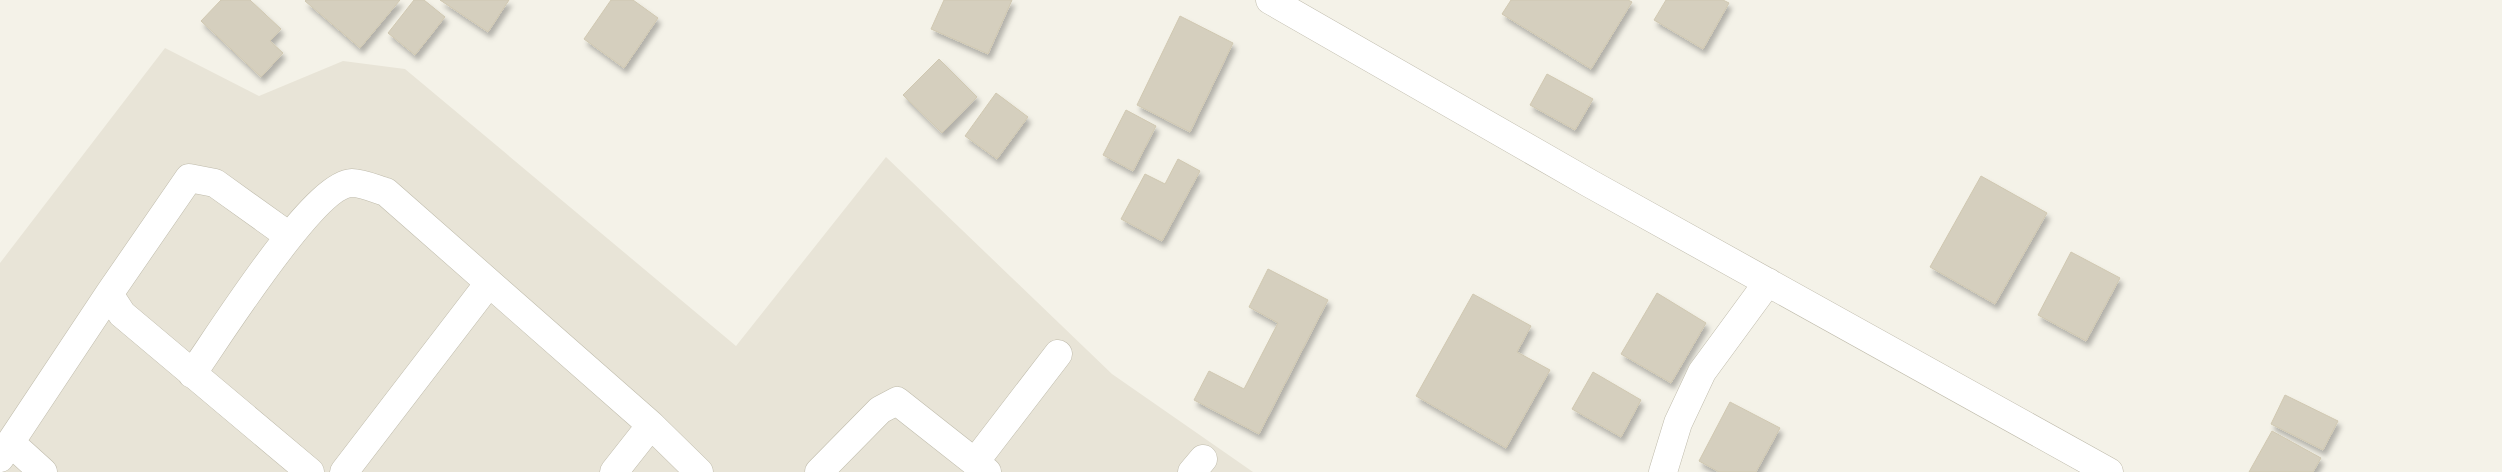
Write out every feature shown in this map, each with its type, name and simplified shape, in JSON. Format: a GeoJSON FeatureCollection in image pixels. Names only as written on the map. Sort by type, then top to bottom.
{"type":"FeatureCollection","features":[{"type":"Feature","properties":{"kind":"street"},"geometry":{"type":"LineString","coordinates":[[1270,0],[1589,182],[2109,472]]}},
{"type":"Feature","properties":{"kind":"street"},"geometry":{"type":"LineString","coordinates":[[43,472],[5,450],[189,178],[215,183],[288,236]]}},
{"type":"Feature","properties":{"kind":"street"},"geometry":{"type":"LineString","coordinates":[[192,374],[288,236],[325,196],[351,183],[386,192],[651,425],[699,472]]}},
{"type":"Feature","properties":{"kind":"street"},"geometry":{"type":"LineString","coordinates":[[1663,472],[1678,423],[1702,372],[1768,282]]}},
{"type":"Feature","properties":{"kind":"street"},"geometry":{"type":"LineString","coordinates":[[344,472],[489,283]]}},
{"type":"Feature","properties":{"kind":"street"},"geometry":{"type":"LineString","coordinates":[[109,294],[122,314],[310,472]]}},
{"type":"Feature","properties":{"kind":"street"},"geometry":{"type":"LineString","coordinates":[[819,472],[880,410],[897,401],[981,467],[1058,354]]}},
{"type":"Feature","properties":{"kind":"street"},"geometry":{"type":"LineString","coordinates":[[614,472],[651,425]]}},
{"type":"Feature","properties":{"kind":"shaded area"},"geometry":{"type":"Polygon","coordinates":[[[165,48],[259,96],[343,61],[405,69],[736,346],[886,157],[1112,374],[1253,472],[0,472],[0,263],[165,48]]]}},
{"type":"Feature","properties":{"kind":"building"},"geometry":{"type":"Polygon","coordinates":[[[221,0],[250,0],[281,29],[270,41],[283,53],[261,77],[201,21],[221,0]]]}},
{"type":"Feature","properties":{"kind":"building"},"geometry":{"type":"Polygon","coordinates":[[[306,0],[400,0],[360,48],[306,0]]]}},
{"type":"Feature","properties":{"kind":"building"},"geometry":{"type":"Polygon","coordinates":[[[414,0],[424,0],[445,17],[415,55],[388,33],[414,0]]]}},
{"type":"Feature","properties":{"kind":"building"},"geometry":{"type":"Polygon","coordinates":[[[440,0],[509,0],[488,32],[440,0]]]}},
{"type":"Feature","properties":{"kind":"building"},"geometry":{"type":"Polygon","coordinates":[[[611,0],[633,0],[658,18],[624,68],[584,39],[611,0]]]}},
{"type":"Feature","properties":{"kind":"building"},"geometry":{"type":"Polygon","coordinates":[[[944,0],[1012,0],[988,54],[931,29],[944,0]]]}},
{"type":"Feature","properties":{"kind":"building"},"geometry":{"type":"Polygon","coordinates":[[[1511,0],[1628,0],[1632,2],[1591,69],[1502,14],[1511,0]]]}},
{"type":"Feature","properties":{"kind":"building"},"geometry":{"type":"Polygon","coordinates":[[[1666,0],[1723,0],[1729,3],[1703,49],[1654,20],[1666,0]]]}},
{"type":"Feature","properties":{"kind":"building"},"geometry":{"type":"Polygon","coordinates":[[[1180,16],[1233,43],[1190,132],[1137,105],[1180,16]]]}},
{"type":"Feature","properties":{"kind":"building"},"geometry":{"type":"Polygon","coordinates":[[[939,59],[977,97],[942,133],[903,95],[939,59]]]}},
{"type":"Feature","properties":{"kind":"building"},"geometry":{"type":"Polygon","coordinates":[[[1547,74],[1593,99],[1575,130],[1530,105],[1547,74]]]}},
{"type":"Feature","properties":{"kind":"building"},"geometry":{"type":"Polygon","coordinates":[[[996,93],[1028,117],[997,159],[965,136],[996,93]]]}},
{"type":"Feature","properties":{"kind":"building"},"geometry":{"type":"Polygon","coordinates":[[[1126,110],[1156,126],[1133,171],[1103,155],[1126,110]]]}},
{"type":"Feature","properties":{"kind":"building"},"geometry":{"type":"Polygon","coordinates":[[[1178,159],[1200,171],[1162,241],[1121,219],[1145,174],[1165,184],[1178,159]]]}},
{"type":"Feature","properties":{"kind":"building"},"geometry":{"type":"Polygon","coordinates":[[[1981,176],[2047,213],[1995,304],[1930,267],[1981,176]]]}},
{"type":"Feature","properties":{"kind":"building"},"geometry":{"type":"Polygon","coordinates":[[[2071,252],[2120,278],[2086,341],[2038,315],[2071,252]]]}},
{"type":"Feature","properties":{"kind":"building"},"geometry":{"type":"Polygon","coordinates":[[[1268,269],[1328,300],[1259,434],[1194,400],[1209,371],[1244,389],[1278,323],[1249,307],[1268,269]]]}},
{"type":"Feature","properties":{"kind":"building"},"geometry":{"type":"Polygon","coordinates":[[[1657,293],[1706,323],[1671,383],[1621,354],[1657,293]]]}},
{"type":"Feature","properties":{"kind":"building"},"geometry":{"type":"Polygon","coordinates":[[[1473,294],[1531,326],[1517,352],[1550,370],[1506,448],[1416,396],[1473,294]]]}},
{"type":"Feature","properties":{"kind":"building"},"geometry":{"type":"Polygon","coordinates":[[[1593,372],[1641,400],[1621,437],[1572,409],[1593,372]]]}},
{"type":"Feature","properties":{"kind":"building"},"geometry":{"type":"Polygon","coordinates":[[[2285,395],[2338,421],[2323,450],[2271,424],[2285,395]]]}},
{"type":"Feature","properties":{"kind":"building"},"geometry":{"type":"Polygon","coordinates":[[[1730,402],[1780,428],[1756,472],[1719,472],[1699,461],[1730,402]]]}},
{"type":"Feature","properties":{"kind":"building"},"geometry":{"type":"Polygon","coordinates":[[[2272,431],[2321,458],[2313,472],[2249,472],[2272,431]]]}}]}
